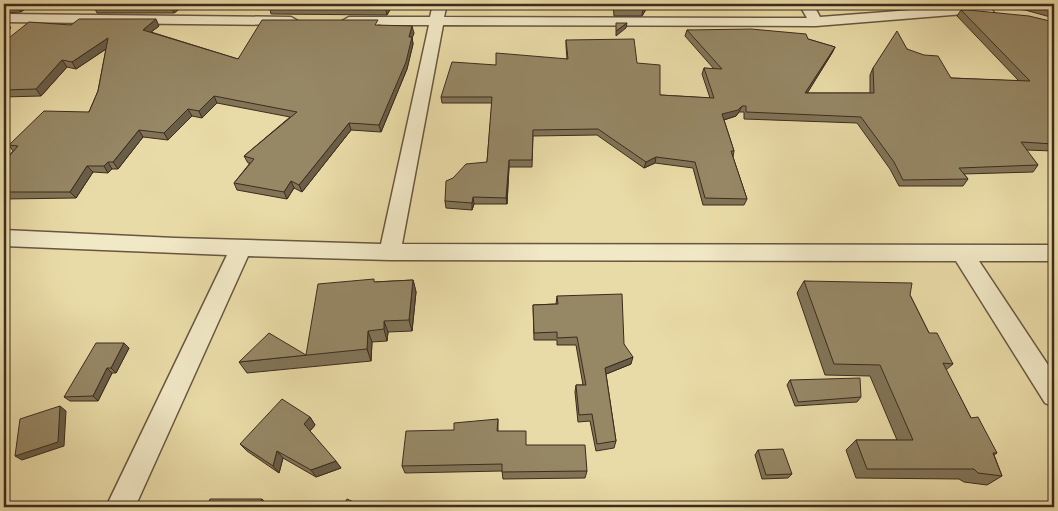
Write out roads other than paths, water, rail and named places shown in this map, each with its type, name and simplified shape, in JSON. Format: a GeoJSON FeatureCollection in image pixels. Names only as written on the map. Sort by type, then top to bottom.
{"type":"FeatureCollection","features":[{"type":"Feature","properties":{"kind":"street"},"geometry":{"type":"LineString","coordinates":[[19,30],[55,4]]}},
{"type":"Feature","properties":{"kind":"street"},"geometry":{"type":"LineString","coordinates":[[390,252],[440,4]]}},
{"type":"Feature","properties":{"kind":"street"},"geometry":{"type":"LineString","coordinates":[[806,4],[816,22]]}},
{"type":"Feature","properties":{"kind":"street"},"geometry":{"type":"LineString","coordinates":[[338,21],[816,22],[964,10],[999,14]]}},
{"type":"Feature","properties":{"kind":"street"},"geometry":{"type":"LineString","coordinates":[[4,18],[308,21]]}},
{"type":"Feature","properties":{"kind":"street"},"geometry":{"type":"LineString","coordinates":[[4,238],[390,252],[1054,253]]}},
{"type":"Feature","properties":{"kind":"street"},"geometry":{"type":"LineString","coordinates":[[120,507],[241,248]]}},
{"type":"Feature","properties":{"kind":"street"},"geometry":{"type":"LineString","coordinates":[[963,254],[1047,380],[1054,395]]}}]}
